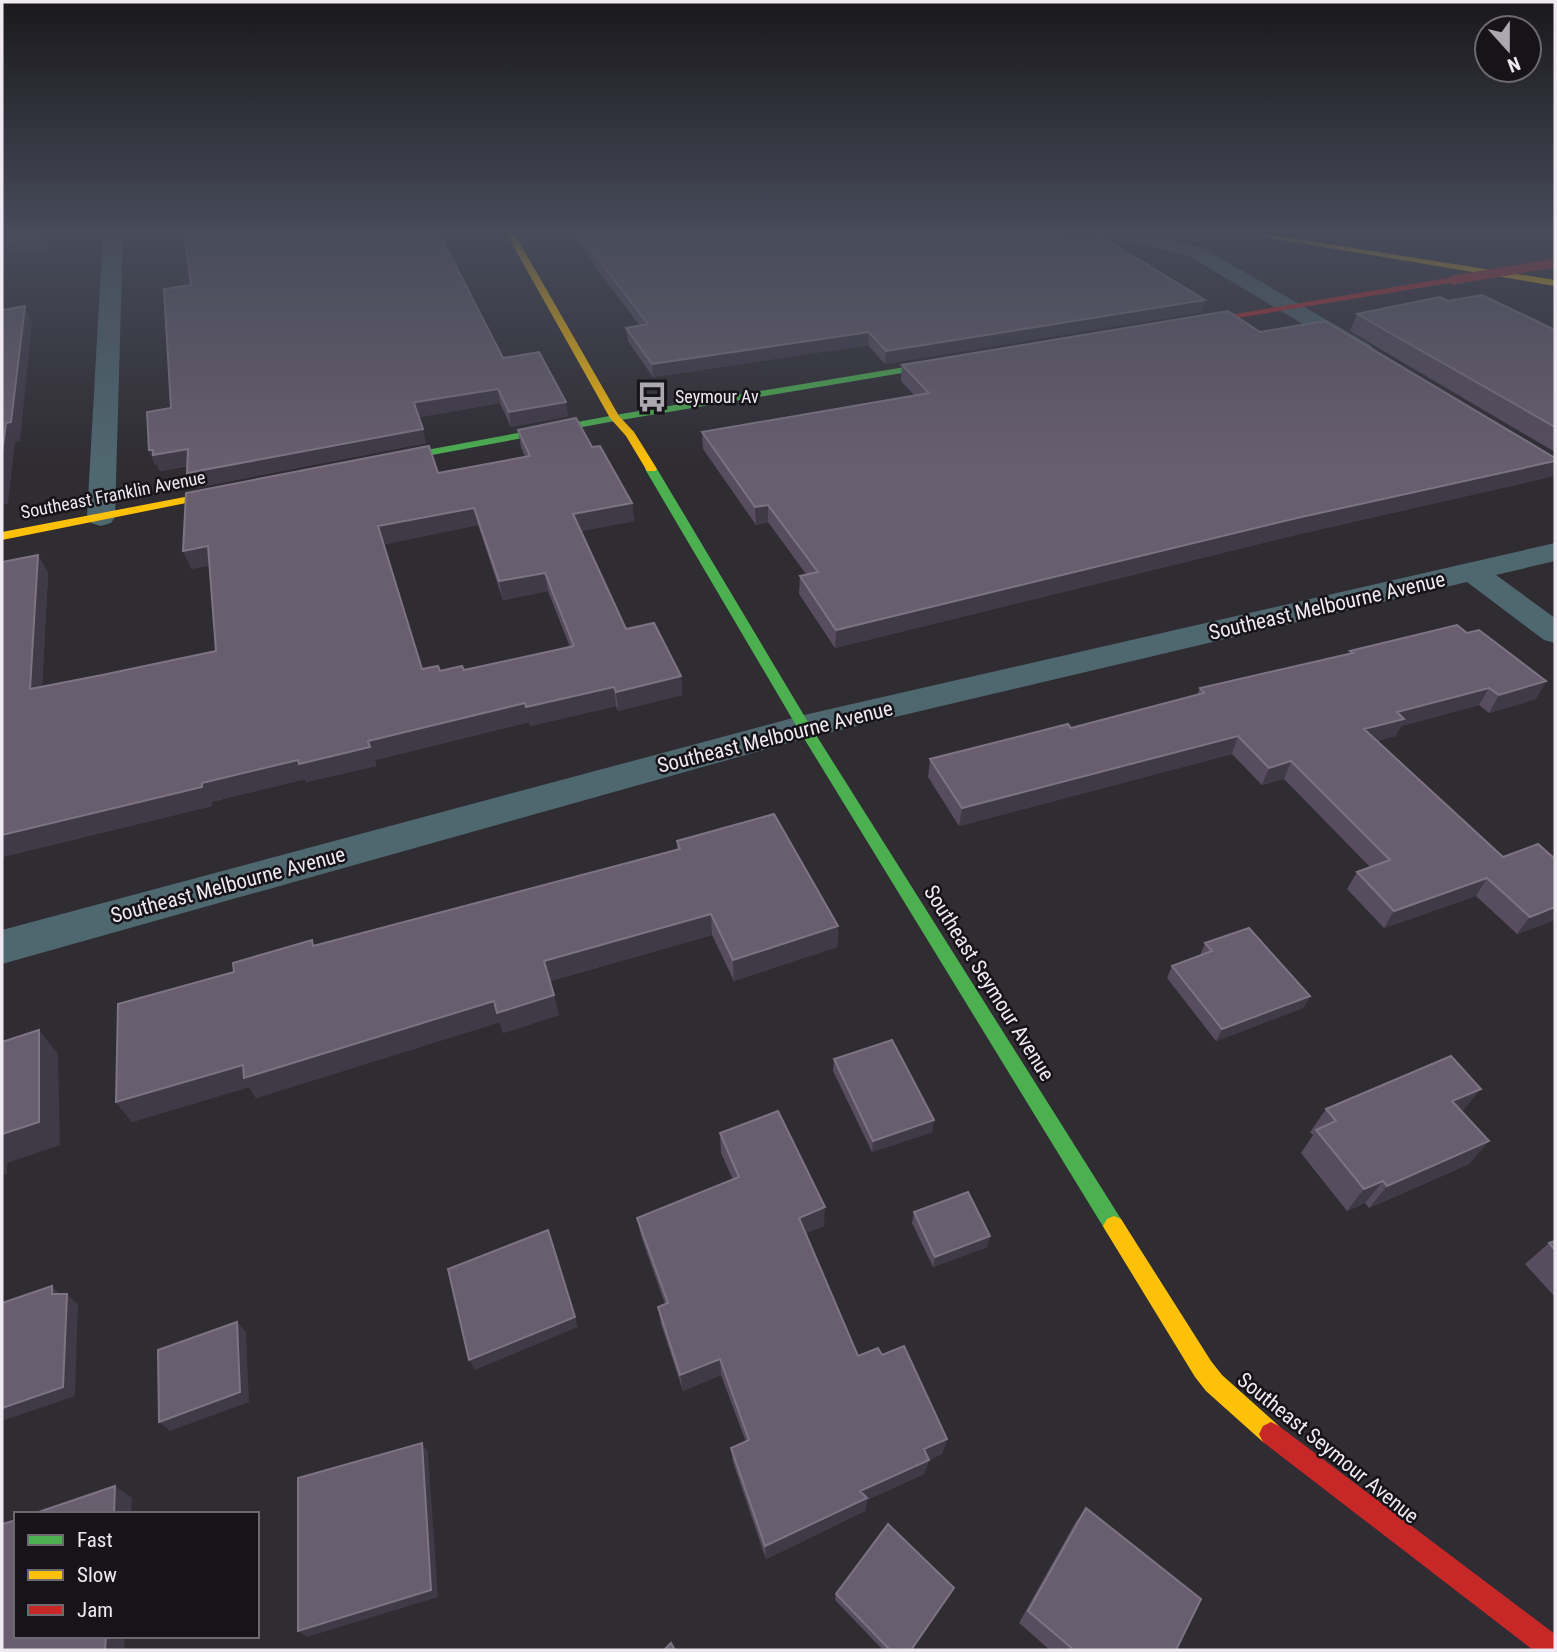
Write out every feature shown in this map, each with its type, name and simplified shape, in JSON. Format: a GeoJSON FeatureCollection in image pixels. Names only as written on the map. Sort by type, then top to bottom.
{"type":"FeatureCollection","features":[{"type":"Feature","properties":{"kind":"main road","name":"Southeast Seymour Avenue"},"geometry":{"type":"LineString","coordinates":[[554,310],[615,418],[630,433],[804,727],[966,984],[1175,1326],[1214,1383],[1281,1443],[1554,1650]]}},
{"type":"Feature","properties":{"kind":"main road"},"geometry":{"type":"LineString","coordinates":[[1161,327],[1265,310]]}},
{"type":"Feature","properties":{"kind":"main road"},"geometry":{"type":"LineString","coordinates":[[357,467],[615,418],[968,360]]}},
{"type":"Feature","properties":{"kind":"main road","name":"Southeast Franklin Avenue"},"geometry":{"type":"LineString","coordinates":[[2,536],[249,488]]}},
{"type":"Feature","properties":{"kind":"street"},"geometry":{"type":"LineString","coordinates":[[101,517],[110,310]]}},
{"type":"Feature","properties":{"kind":"street"},"geometry":{"type":"LineString","coordinates":[[1297,310],[1377,359]]}},
{"type":"Feature","properties":{"kind":"street","name":"Southeast Melbourne Avenue"},"geometry":{"type":"LineString","coordinates":[[2,947],[804,727],[1555,552]]}},
{"type":"Feature","properties":{"kind":"street"},"geometry":{"type":"LineString","coordinates":[[1473,572],[1555,633]]}},
{"type":"Feature","properties":{"kind":"building"},"geometry":{"type":"Polygon","coordinates":[[[2,310],[25,310],[11,422],[6,423],[2,453],[2,310]]]}},
{"type":"Feature","properties":{"kind":"building"},"geometry":{"type":"Polygon","coordinates":[[[165,310],[478,310],[503,358],[539,352],[566,402],[509,412],[498,389],[416,402],[414,403],[423,429],[187,473],[188,449],[153,455],[153,450],[149,450],[147,412],[171,408],[165,310]]]}},
{"type":"Feature","properties":{"kind":"building"},"geometry":{"type":"Polygon","coordinates":[[[637,310],[1142,310],[886,351],[869,332],[652,364],[626,328],[648,324],[637,310]]]}},
{"type":"Feature","properties":{"kind":"building"},"geometry":{"type":"Polygon","coordinates":[[[1376,310],[1513,310],[1555,330],[1555,427],[1357,314],[1376,310]]]}},
{"type":"Feature","properties":{"kind":"building"},"geometry":{"type":"Polygon","coordinates":[[[1228,311],[1260,332],[1325,321],[1555,458],[1555,461],[1297,518],[836,630],[800,576],[818,572],[768,505],[755,507],[702,432],[929,393],[902,365],[1228,311]]]}},
{"type":"Feature","properties":{"kind":"building"},"geometry":{"type":"Polygon","coordinates":[[[576,418],[592,447],[600,446],[632,503],[573,514],[626,629],[654,623],[681,676],[616,692],[614,687],[526,707],[525,703],[368,741],[370,747],[299,764],[298,760],[202,783],[202,787],[2,835],[2,562],[38,555],[30,689],[216,651],[208,546],[183,551],[186,493],[429,446],[438,473],[530,456],[518,430],[576,418]],[[474,508],[378,526],[422,669],[438,666],[440,671],[462,666],[464,670],[574,646],[545,573],[499,581],[474,508]]]}},
{"type":"Feature","properties":{"kind":"building"},"geometry":{"type":"Polygon","coordinates":[[[1457,625],[1467,633],[1479,630],[1546,681],[1499,695],[1489,688],[1397,712],[1404,719],[1364,729],[1503,857],[1538,844],[1555,859],[1555,907],[1530,917],[1487,878],[1394,911],[1357,872],[1390,860],[1291,761],[1269,768],[1238,736],[962,808],[930,759],[1068,724],[1071,728],[1204,693],[1200,688],[1353,653],[1350,651],[1457,625]]]}},
{"type":"Feature","properties":{"kind":"building"},"geometry":{"type":"Polygon","coordinates":[[[774,814],[838,926],[733,960],[711,914],[544,961],[554,995],[497,1013],[494,1001],[244,1078],[243,1065],[116,1102],[118,1004],[234,972],[233,963],[312,940],[313,946],[680,849],[677,841],[774,814]]]}},
{"type":"Feature","properties":{"kind":"building"},"geometry":{"type":"Polygon","coordinates":[[[1249,928],[1310,996],[1222,1029],[1172,966],[1212,951],[1205,943],[1249,928]]]}},
{"type":"Feature","properties":{"kind":"building"},"geometry":{"type":"Polygon","coordinates":[[[39,1030],[39,1122],[2,1134],[2,1042],[39,1030]]]}},
{"type":"Feature","properties":{"kind":"building"},"geometry":{"type":"Polygon","coordinates":[[[892,1040],[934,1120],[873,1141],[834,1059],[892,1040]]]}},
{"type":"Feature","properties":{"kind":"building"},"geometry":{"type":"Polygon","coordinates":[[[1451,1056],[1481,1089],[1452,1101],[1489,1141],[1387,1186],[1383,1181],[1364,1189],[1316,1130],[1336,1121],[1326,1109],[1451,1056]]]}},
{"type":"Feature","properties":{"kind":"building"},"geometry":{"type":"Polygon","coordinates":[[[778,1111],[825,1207],[799,1218],[858,1356],[878,1348],[882,1355],[904,1346],[947,1439],[924,1449],[929,1460],[860,1491],[867,1498],[765,1546],[731,1448],[749,1440],[720,1359],[680,1375],[658,1307],[668,1303],[637,1218],[739,1177],[720,1133],[778,1111]]]}},
{"type":"Feature","properties":{"kind":"building"},"geometry":{"type":"Polygon","coordinates":[[[968,1192],[990,1236],[935,1257],[914,1212],[968,1192]]]}},
{"type":"Feature","properties":{"kind":"building"},"geometry":{"type":"Polygon","coordinates":[[[548,1230],[575,1317],[469,1360],[448,1269],[548,1230]]]}},
{"type":"Feature","properties":{"kind":"building"},"geometry":{"type":"Polygon","coordinates":[[[52,1286],[52,1294],[67,1294],[63,1387],[2,1408],[2,1303],[52,1286]]]}},
{"type":"Feature","properties":{"kind":"building"},"geometry":{"type":"Polygon","coordinates":[[[237,1322],[240,1392],[159,1422],[158,1350],[237,1322]]]}},
{"type":"Feature","properties":{"kind":"building"},"geometry":{"type":"Polygon","coordinates":[[[422,1443],[431,1590],[298,1631],[298,1478],[422,1443]]]}},
{"type":"Feature","properties":{"kind":"building"},"geometry":{"type":"Polygon","coordinates":[[[115,1486],[114,1512],[39,1512],[115,1486]]]}},
{"type":"Feature","properties":{"kind":"building"},"geometry":{"type":"Polygon","coordinates":[[[1086,1508],[1201,1599],[1176,1650],[1074,1650],[1028,1611],[1086,1508]]]}},
{"type":"Feature","properties":{"kind":"building"},"geometry":{"type":"Polygon","coordinates":[[[14,1521],[14,1638],[106,1638],[105,1650],[2,1650],[2,1524],[14,1521]]]}},
{"type":"Feature","properties":{"kind":"building"},"geometry":{"type":"Polygon","coordinates":[[[888,1524],[954,1588],[911,1650],[890,1650],[836,1594],[888,1524]]]}},
{"type":"Feature","properties":{"kind":"building"},"geometry":{"type":"Polygon","coordinates":[[[671,1643],[675,1650],[664,1650],[671,1643]]]}},
{"type":"Feature","properties":{"kind":"traffic: fast"},"geometry":{"type":"LineString","coordinates":[[378,462],[615,418],[953,362]]}},
{"type":"Feature","properties":{"kind":"traffic: fast"},"geometry":{"type":"LineString","coordinates":[[651,469],[804,727],[1114,1226]]}},
{"type":"Feature","properties":{"kind":"traffic: slow"},"geometry":{"type":"LineString","coordinates":[[554,310],[615,418],[630,434],[651,469]]}},
{"type":"Feature","properties":{"kind":"traffic: slow"},"geometry":{"type":"LineString","coordinates":[[2,536],[237,490]]}},
{"type":"Feature","properties":{"kind":"traffic: slow"},"geometry":{"type":"LineString","coordinates":[[1114,1226],[1203,1369],[1214,1383],[1271,1434]]}},
{"type":"Feature","properties":{"kind":"traffic: jam"},"geometry":{"type":"LineString","coordinates":[[1182,324],[1268,310]]}},
{"type":"Feature","properties":{"kind":"traffic: jam"},"geometry":{"type":"LineString","coordinates":[[1271,1434],[1554,1650]]}},
{"type":"Feature","properties":{"kind":"place","name":"Seymour Av"},"geometry":{"type":"Point","coordinates":[652,397]}}]}
